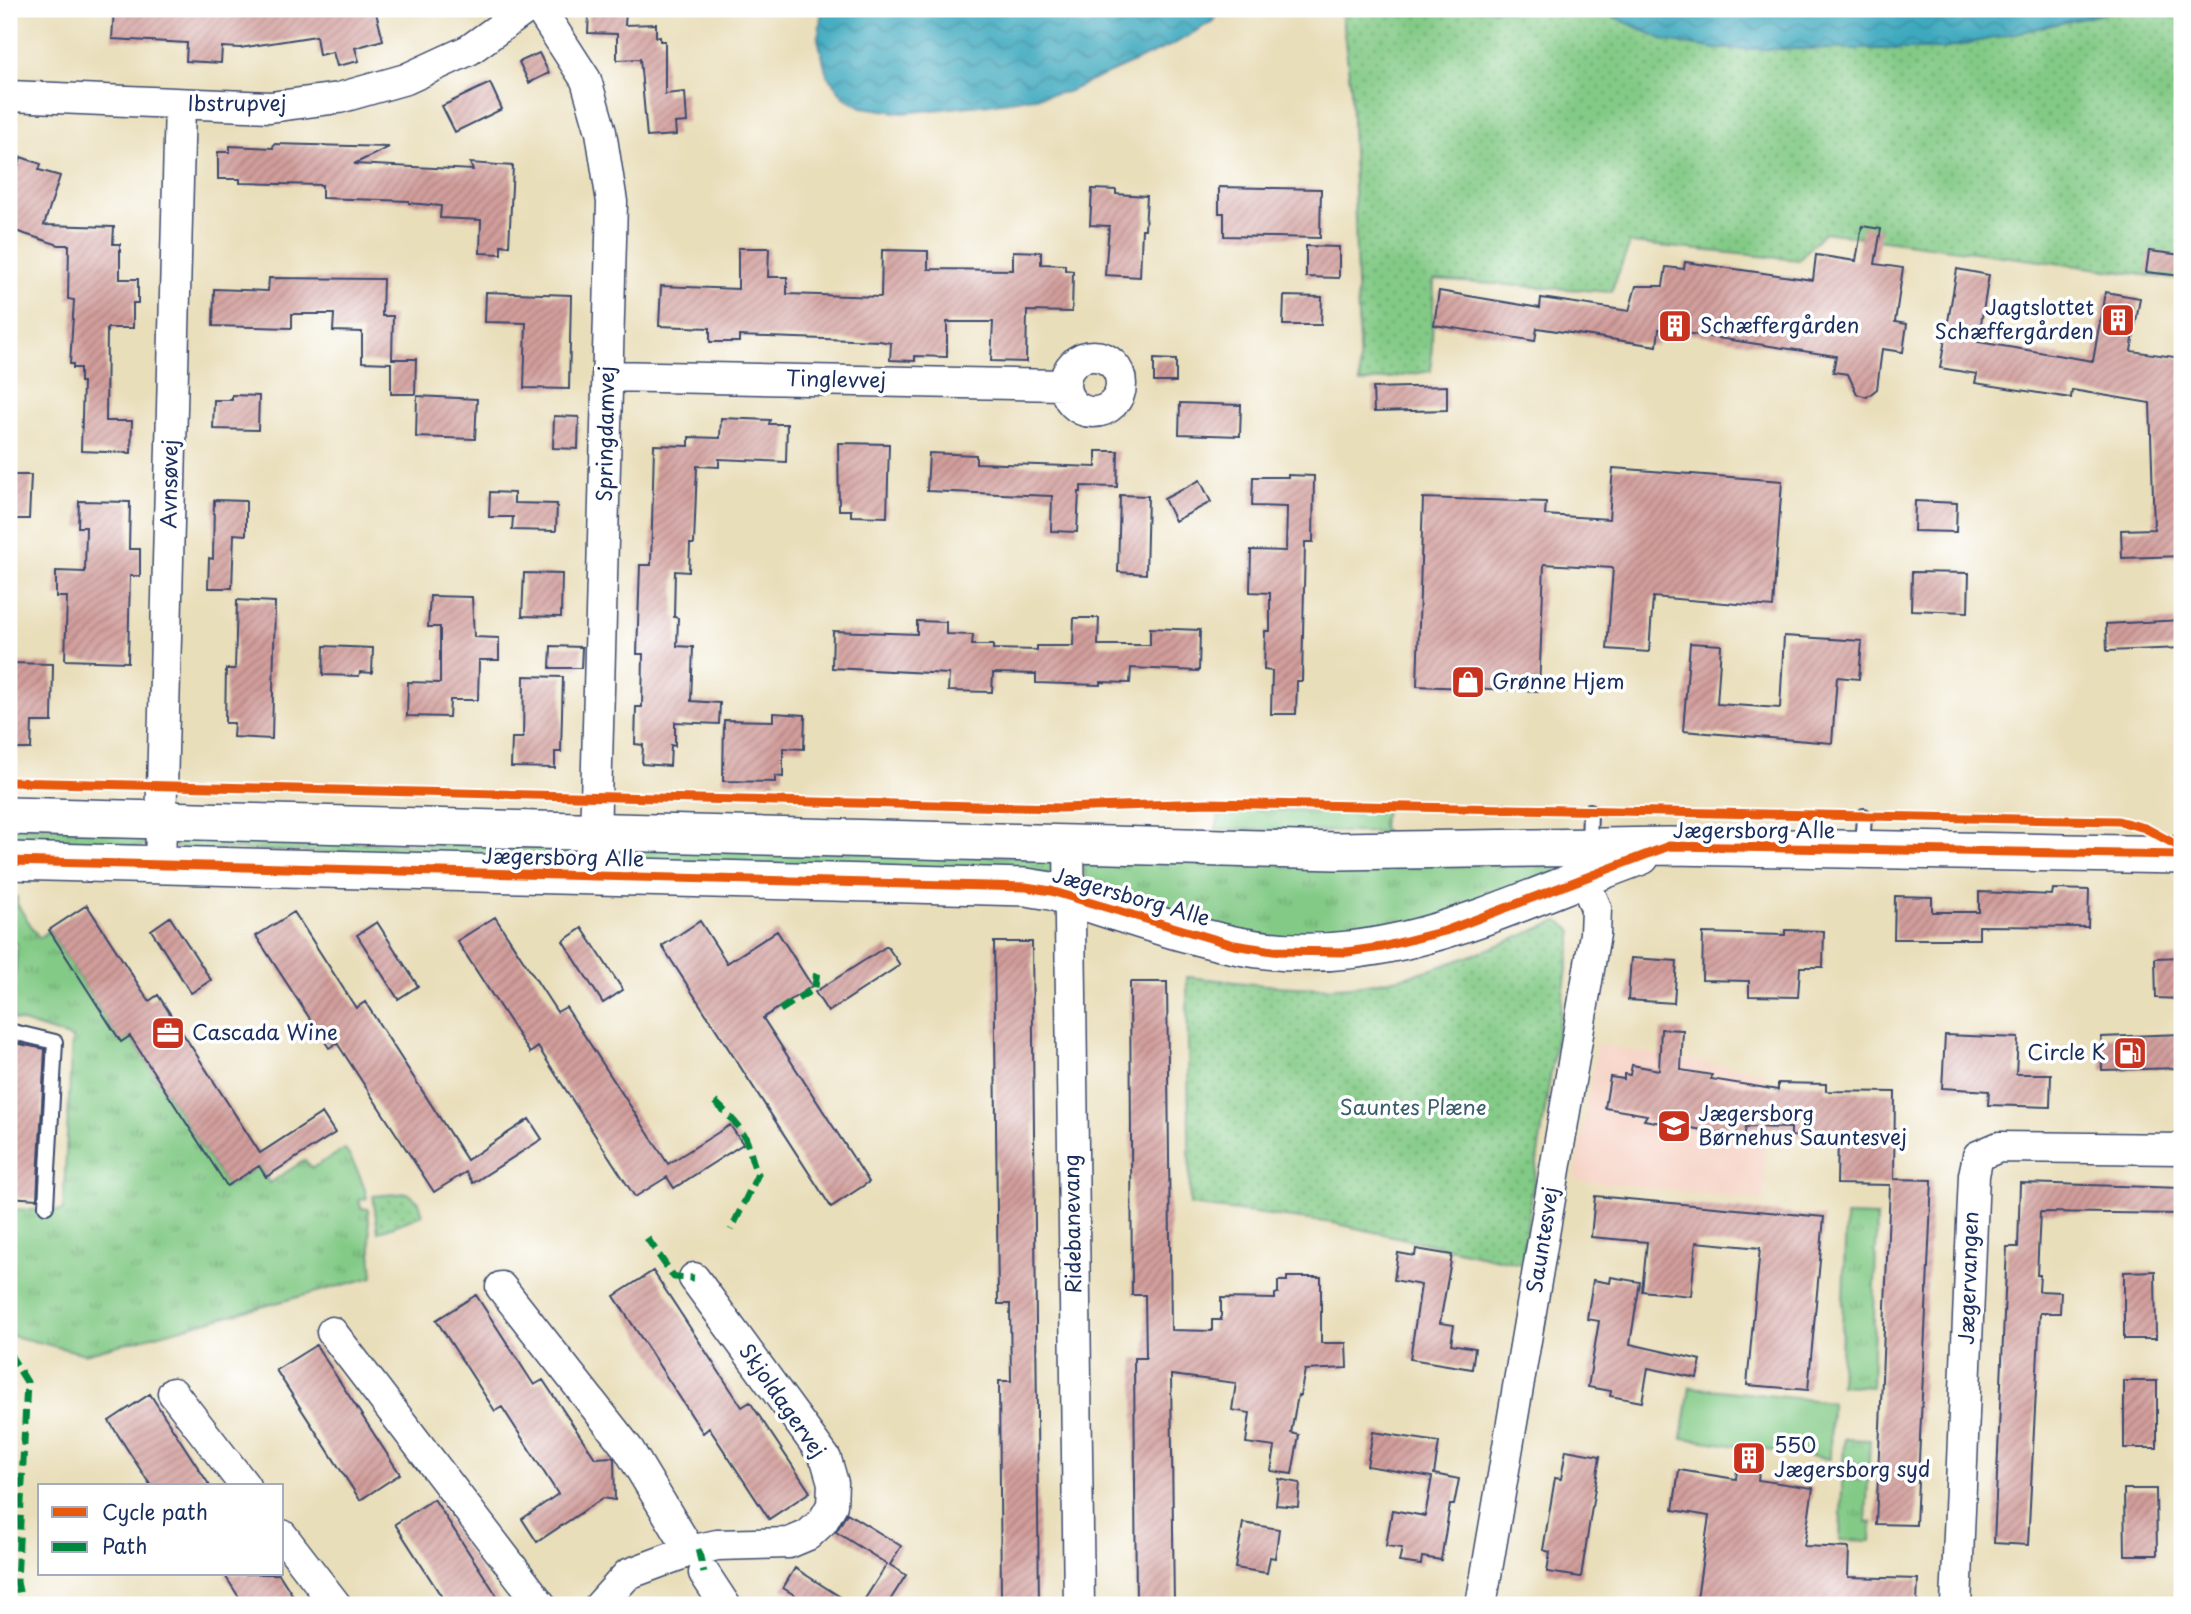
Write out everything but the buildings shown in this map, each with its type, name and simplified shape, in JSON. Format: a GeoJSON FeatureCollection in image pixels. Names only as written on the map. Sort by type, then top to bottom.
{"type":"FeatureCollection","features":[{"type":"Feature","properties":{"kind":"street","name":"Ibstrupvej"},"geometry":{"type":"LineString","coordinates":[[9,96],[270,107],[352,94],[406,79],[469,50],[526,9]]}},
{"type":"Feature","properties":{"kind":"street","name":"Springdamvej"},"geometry":{"type":"LineString","coordinates":[[540,9],[586,80],[601,132],[612,202],[594,876]]}},
{"type":"Feature","properties":{"kind":"street","name":"Avnsøvej"},"geometry":{"type":"LineString","coordinates":[[160,865],[180,104]]}},
{"type":"Feature","properties":{"kind":"street","name":"Tinglevvej"},"geometry":{"type":"LineString","coordinates":[[607,376],[1065,384]]}},
{"type":"Feature","properties":{"kind":"street","name":"Jægersborg Alle"},"geometry":{"type":"LineString","coordinates":[[9,816],[1336,850],[1586,862],[1669,846],[1863,833],[2182,855]]}},
{"type":"Feature","properties":{"kind":"street","name":"Ridebanevang"},"geometry":{"type":"LineString","coordinates":[[1069,844],[1079,1605]]}},
{"type":"Feature","properties":{"kind":"street","name":"Jægersborg Alle"},"geometry":{"type":"LineString","coordinates":[[9,861],[1026,887],[1234,945],[1273,951],[1347,952],[1382,947],[1445,931],[1586,862]]}},
{"type":"Feature","properties":{"kind":"street","name":"Sauntesvej"},"geometry":{"type":"LineString","coordinates":[[1481,1605],[1595,934],[1596,908],[1586,862]]}},
{"type":"Feature","properties":{"kind":"street","name":"Jægervangen"},"geometry":{"type":"LineString","coordinates":[[1956,1605],[1974,1175],[1979,1156],[1999,1147],[2182,1149]]}},
{"type":"Feature","properties":{"kind":"street","name":"Skjoldagervej"},"geometry":{"type":"LineString","coordinates":[[600,1605],[628,1574],[697,1562],[717,1545],[789,1543],[808,1535],[823,1521],[832,1505],[833,1483],[825,1459],[694,1278]]}},
{"type":"Feature","properties":{"kind":"street"},"geometry":{"type":"LineString","coordinates":[[502,1287],[629,1450],[725,1605]]}},
{"type":"Feature","properties":{"kind":"street"},"geometry":{"type":"LineString","coordinates":[[332,1332],[541,1605]]}},
{"type":"Feature","properties":{"kind":"street"},"geometry":{"type":"LineString","coordinates":[[173,1393],[243,1484]]}},
{"type":"Feature","properties":{"kind":"street"},"geometry":{"type":"LineString","coordinates":[[284,1538],[336,1605]]}},
{"type":"Feature","properties":{"kind":"lane"},"geometry":{"type":"LineString","coordinates":[[1586,862],[1590,811]]}},
{"type":"Feature","properties":{"kind":"lane"},"geometry":{"type":"LineString","coordinates":[[9,1031],[55,1042],[46,1206]]}},
{"type":"Feature","properties":{"kind":"shaded area","name":"Jægersborg Børnehus Sauntesvej"},"geometry":{"type":"Polygon","coordinates":[[[1597,1045],[1764,1072],[1764,1200],[1575,1180],[1597,1045]]]}},
{"type":"Feature","properties":{"kind":"green space"},"geometry":{"type":"Polygon","coordinates":[[[1341,9],[1607,9],[1612,16],[1943,49],[2124,9],[2182,9],[2182,280],[1824,232],[1799,260],[1630,243],[1611,292],[1434,280],[1431,371],[1360,383],[1351,90],[1341,9]]]}},
{"type":"Feature","properties":{"kind":"green space"},"geometry":{"type":"Polygon","coordinates":[[[1215,809],[1386,812],[1382,827],[1386,833],[1216,829],[1219,818],[1215,809]]]}},
{"type":"Feature","properties":{"kind":"green space"},"geometry":{"type":"Polygon","coordinates":[[[9,825],[141,831],[145,841],[144,846],[9,853],[9,825]]]}},
{"type":"Feature","properties":{"kind":"green space"},"geometry":{"type":"Polygon","coordinates":[[[176,838],[579,848],[579,860],[175,848],[176,838]]]}},
{"type":"Feature","properties":{"kind":"green space"},"geometry":{"type":"Polygon","coordinates":[[[612,845],[1055,858],[1054,874],[612,861],[612,845]]]}},
{"type":"Feature","properties":{"kind":"green space"},"geometry":{"type":"Polygon","coordinates":[[[1084,857],[1561,866],[1562,870],[1413,932],[1257,939],[1085,884],[1084,857]]]}},
{"type":"Feature","properties":{"kind":"green space"},"geometry":{"type":"Polygon","coordinates":[[[9,897],[17,897],[17,904],[39,938],[49,930],[121,1042],[130,1036],[227,1186],[259,1166],[269,1183],[305,1160],[312,1168],[345,1149],[358,1172],[367,1198],[359,1200],[361,1208],[368,1209],[373,1277],[85,1354],[9,1335],[9,1209],[63,1211],[72,1038],[13,1019],[17,944],[9,941],[9,897]]]}},
{"type":"Feature","properties":{"kind":"green space","name":"Sauntes Plæne"},"geometry":{"type":"Polygon","coordinates":[[[1558,921],[1573,931],[1521,1264],[1333,1223],[1190,1205],[1187,977],[1300,987],[1366,984],[1395,979],[1451,963],[1558,921]]]}},
{"type":"Feature","properties":{"kind":"green space"},"geometry":{"type":"Polygon","coordinates":[[[408,1193],[419,1202],[423,1215],[378,1232],[373,1196],[408,1193]]]}},
{"type":"Feature","properties":{"kind":"green space"},"geometry":{"type":"Polygon","coordinates":[[[1846,1216],[1877,1217],[1872,1387],[1840,1385],[1846,1216]]]}},
{"type":"Feature","properties":{"kind":"green space"},"geometry":{"type":"Polygon","coordinates":[[[1690,1387],[1831,1402],[1830,1459],[1682,1438],[1690,1387]]]}},
{"type":"Feature","properties":{"kind":"green space"},"geometry":{"type":"Polygon","coordinates":[[[1844,1439],[1870,1440],[1866,1522],[1872,1522],[1871,1541],[1840,1540],[1844,1439]]]}},
{"type":"Feature","properties":{"kind":"water"},"geometry":{"type":"Polygon","coordinates":[[[822,9],[1064,9],[1077,19],[1087,20],[1112,9],[1220,9],[1213,21],[1174,44],[1067,92],[990,104],[903,113],[862,107],[844,97],[827,75],[818,39],[822,9]]]}},
{"type":"Feature","properties":{"kind":"water"},"geometry":{"type":"Polygon","coordinates":[[[1607,9],[2124,9],[1943,49],[1716,49],[1666,41],[1612,16],[1607,9]]]}},
{"type":"Feature","properties":{"kind":"marked path"},"geometry":{"type":"LineString","coordinates":[[780,1010],[815,988],[817,969]]}},
{"type":"Feature","properties":{"kind":"marked path"},"geometry":{"type":"LineString","coordinates":[[715,1102],[741,1131],[758,1174],[731,1230]]}},
{"type":"Feature","properties":{"kind":"marked path"},"geometry":{"type":"LineString","coordinates":[[647,1238],[674,1277],[694,1278]]}},
{"type":"Feature","properties":{"kind":"marked path"},"geometry":{"type":"LineString","coordinates":[[9,1353],[27,1382],[17,1582],[21,1601]]}},
{"type":"Feature","properties":{"kind":"marked path"},"geometry":{"type":"LineString","coordinates":[[698,1549],[704,1573]]}},
{"type":"Feature","properties":{"kind":"cycle path"},"geometry":{"type":"LineString","coordinates":[[9,782],[1061,808],[1208,803],[2118,821],[2145,828],[2182,848]]}},
{"type":"Feature","properties":{"kind":"cycle path"},"geometry":{"type":"LineString","coordinates":[[9,861],[1026,887],[1051,891],[1234,945],[1273,951],[1347,952],[1382,947],[1445,931],[1669,846],[2182,855]]}},
{"type":"Feature","properties":{"kind":"place","name":"Jagtslottet Schæffergården"},"geometry":{"type":"Point","coordinates":[2118,320]}},
{"type":"Feature","properties":{"kind":"place","name":"Schæffergården"},"geometry":{"type":"Point","coordinates":[1675,326]}},
{"type":"Feature","properties":{"kind":"place","name":"Grønne Hjem"},"geometry":{"type":"Point","coordinates":[1468,682]}},
{"type":"Feature","properties":{"kind":"place","name":"Cascada Wine"},"geometry":{"type":"Point","coordinates":[168,1033]}},
{"type":"Feature","properties":{"kind":"place","name":"Circle K"},"geometry":{"type":"Point","coordinates":[2130,1053]}},
{"type":"Feature","properties":{"kind":"place","name":"Jægersborg Børnehus Sauntesvej"},"geometry":{"type":"Point","coordinates":[1674,1126]}},
{"type":"Feature","properties":{"kind":"place","name":"550 Jægersborg syd"},"geometry":{"type":"Point","coordinates":[1749,1458]}}]}
